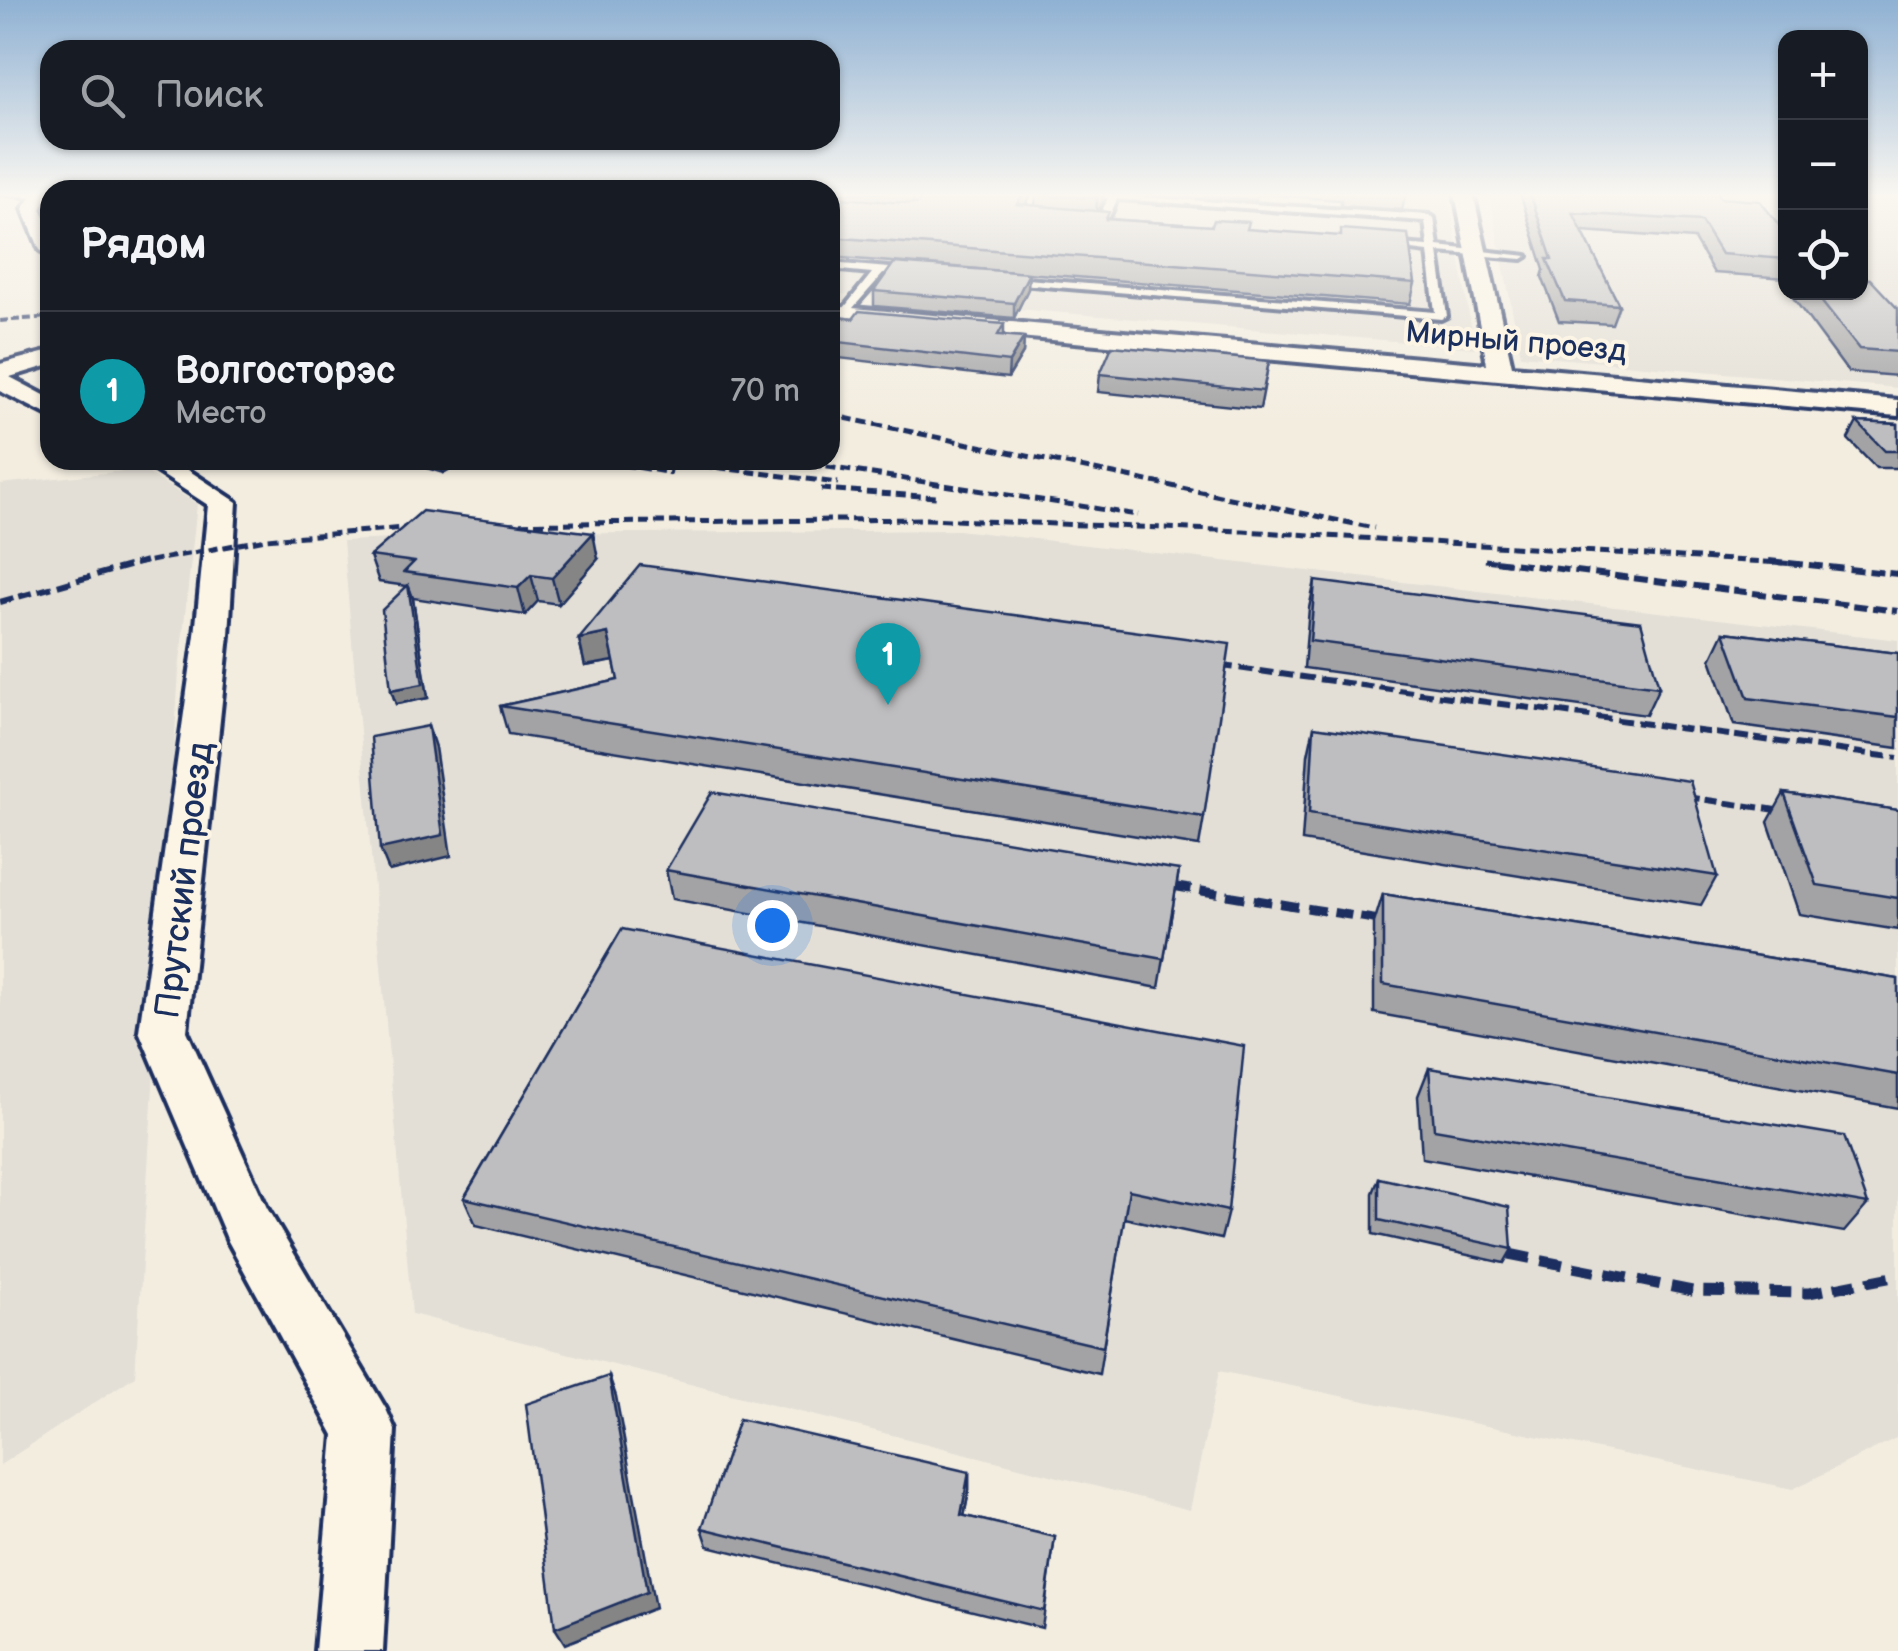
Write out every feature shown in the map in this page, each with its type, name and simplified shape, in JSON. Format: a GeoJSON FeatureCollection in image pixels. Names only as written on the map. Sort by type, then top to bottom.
{"type":"FeatureCollection","features":[{"type":"Feature","properties":{"kind":"street"},"geometry":{"type":"LineString","coordinates":[[1481,270],[1501,372]]}},
{"type":"Feature","properties":{"kind":"street","name":"Мирный проезд"},"geometry":{"type":"LineString","coordinates":[[840,313],[1898,408]]}},
{"type":"Feature","properties":{"kind":"street"},"geometry":{"type":"LineString","coordinates":[[0,372],[40,361]]}},
{"type":"Feature","properties":{"kind":"street"},"geometry":{"type":"LineString","coordinates":[[10,387],[40,385]]}},
{"type":"Feature","properties":{"kind":"street"},"geometry":{"type":"LineString","coordinates":[[10,387],[40,403]]}},
{"type":"Feature","properties":{"kind":"street","name":"Прутский проезд"},"geometry":{"type":"LineString","coordinates":[[170,470],[223,502],[212,635],[163,1030],[247,1224],[366,1430],[349,1651]]}},
{"type":"Feature","properties":{"kind":"lane"},"geometry":{"type":"LineString","coordinates":[[840,310],[880,270]]}},
{"type":"Feature","properties":{"kind":"lane"},"geometry":{"type":"LineString","coordinates":[[881,270],[918,273]]}},
{"type":"Feature","properties":{"kind":"lane"},"geometry":{"type":"LineString","coordinates":[[996,280],[1441,316],[1436,270]]}},
{"type":"Feature","properties":{"kind":"shaded area"},"geometry":{"type":"Polygon","coordinates":[[[840,270],[1461,270],[1475,348],[840,294],[840,270]]]}},
{"type":"Feature","properties":{"kind":"shaded area"},"geometry":{"type":"Polygon","coordinates":[[[1504,270],[1778,270],[1778,300],[1868,300],[1868,270],[1898,270],[1898,388],[1521,355],[1504,270]]]}},
{"type":"Feature","properties":{"kind":"shaded area"},"geometry":{"type":"Polygon","coordinates":[[[144,470],[197,504],[179,670],[135,1376],[0,1465],[0,484],[144,470]]]}},
{"type":"Feature","properties":{"kind":"shaded area"},"geometry":{"type":"Polygon","coordinates":[[[958,530],[1898,640],[1898,1437],[1793,1489],[1219,1371],[1190,1510],[412,1314],[343,541],[519,534],[958,530]]]}},
{"type":"Feature","properties":{"kind":"building"},"geometry":{"type":"Polygon","coordinates":[[[889,270],[1029,273],[1014,303],[874,291],[889,270]]]}},
{"type":"Feature","properties":{"kind":"building"},"geometry":{"type":"Polygon","coordinates":[[[1250,270],[1413,270],[1415,283],[1250,270]]]}},
{"type":"Feature","properties":{"kind":"building"},"geometry":{"type":"Polygon","coordinates":[[[1552,270],[1602,270],[1619,305],[1565,301],[1552,270]]]}},
{"type":"Feature","properties":{"kind":"building"},"geometry":{"type":"Polygon","coordinates":[[[1870,279],[1898,309],[1898,352],[1859,349],[1820,300],[1868,300],[1870,279]]]}},
{"type":"Feature","properties":{"kind":"building"},"geometry":{"type":"Polygon","coordinates":[[[859,311],[1004,324],[998,335],[1024,337],[1009,362],[840,342],[840,317],[853,319],[859,311]]]}},
{"type":"Feature","properties":{"kind":"building"},"geometry":{"type":"Polygon","coordinates":[[[1112,346],[1269,361],[1263,391],[1100,374],[1112,346]]]}},
{"type":"Feature","properties":{"kind":"building"},"geometry":{"type":"Polygon","coordinates":[[[1857,422],[1898,424],[1898,451],[1885,451],[1857,422]]]}},
{"type":"Feature","properties":{"kind":"building"},"geometry":{"type":"Polygon","coordinates":[[[422,511],[593,533],[552,578],[531,575],[518,588],[404,572],[414,562],[370,556],[422,511]]]}},
{"type":"Feature","properties":{"kind":"building"},"geometry":{"type":"Polygon","coordinates":[[[640,565],[1230,644],[1204,817],[500,706],[618,680],[608,633],[579,639],[640,565]]]}},
{"type":"Feature","properties":{"kind":"building"},"geometry":{"type":"Polygon","coordinates":[[[1315,581],[1641,622],[1659,687],[1310,641],[1315,581]]]}},
{"type":"Feature","properties":{"kind":"building"},"geometry":{"type":"Polygon","coordinates":[[[408,585],[423,684],[391,690],[382,610],[408,585]]]}},
{"type":"Feature","properties":{"kind":"building"},"geometry":{"type":"Polygon","coordinates":[[[1724,632],[1898,653],[1898,717],[1748,698],[1724,632]]]}},
{"type":"Feature","properties":{"kind":"building"},"geometry":{"type":"Polygon","coordinates":[[[428,726],[443,835],[380,849],[371,737],[428,726]]]}},
{"type":"Feature","properties":{"kind":"building"},"geometry":{"type":"Polygon","coordinates":[[[1314,727],[1690,781],[1717,876],[1309,813],[1314,727]]]}},
{"type":"Feature","properties":{"kind":"building"},"geometry":{"type":"Polygon","coordinates":[[[712,792],[1179,870],[1164,959],[666,870],[712,792]]]}},
{"type":"Feature","properties":{"kind":"building"},"geometry":{"type":"Polygon","coordinates":[[[1784,793],[1898,810],[1898,898],[1817,885],[1784,793]]]}},
{"type":"Feature","properties":{"kind":"building"},"geometry":{"type":"Polygon","coordinates":[[[1383,894],[1898,979],[1898,1075],[1383,984],[1383,894]]]}},
{"type":"Feature","properties":{"kind":"building"},"geometry":{"type":"Polygon","coordinates":[[[622,929],[1244,1046],[1228,1211],[1129,1190],[1103,1347],[464,1198],[622,929]]]}},
{"type":"Feature","properties":{"kind":"building"},"geometry":{"type":"Polygon","coordinates":[[[1429,1068],[1844,1136],[1868,1204],[1434,1129],[1429,1068]]]}},
{"type":"Feature","properties":{"kind":"building"},"geometry":{"type":"Polygon","coordinates":[[[1379,1178],[1509,1207],[1512,1249],[1379,1220],[1379,1178]]]}},
{"type":"Feature","properties":{"kind":"building"},"geometry":{"type":"Polygon","coordinates":[[[609,1376],[647,1592],[555,1628],[526,1404],[609,1376]]]}},
{"type":"Feature","properties":{"kind":"building"},"geometry":{"type":"Polygon","coordinates":[[[739,1419],[969,1472],[961,1515],[1055,1537],[1044,1611],[702,1528],[739,1419]]]}},
{"type":"Feature","properties":{"kind":"railway"},"geometry":{"type":"LineString","coordinates":[[0,321],[40,318]]}},
{"type":"Feature","properties":{"kind":"railway"},"geometry":{"type":"LineString","coordinates":[[840,417],[1374,528]]}},
{"type":"Feature","properties":{"kind":"railway"},"geometry":{"type":"LineString","coordinates":[[840,469],[1138,515]]}},
{"type":"Feature","properties":{"kind":"railway"},"geometry":{"type":"LineString","coordinates":[[654,470],[672,473]]}},
{"type":"Feature","properties":{"kind":"railway"},"geometry":{"type":"LineString","coordinates":[[736,470],[838,483]]}},
{"type":"Feature","properties":{"kind":"railway"},"geometry":{"type":"LineString","coordinates":[[821,489],[936,497]]}},
{"type":"Feature","properties":{"kind":"railway"},"geometry":{"type":"LineString","coordinates":[[490,524],[926,519],[1243,531],[1798,564]]}},
{"type":"Feature","properties":{"kind":"railway"},"geometry":{"type":"LineString","coordinates":[[136,564],[266,539],[430,526]]}},
{"type":"Feature","properties":{"kind":"railway"},"geometry":{"type":"LineString","coordinates":[[1485,560],[1515,564]]}},
{"type":"Feature","properties":{"kind":"railway"},"geometry":{"type":"LineString","coordinates":[[136,564],[146,561]]}},
{"type":"Feature","properties":{"kind":"railway"},"geometry":{"type":"LineString","coordinates":[[1495,561],[1898,611]]}},
{"type":"Feature","properties":{"kind":"railway"},"geometry":{"type":"LineString","coordinates":[[1769,561],[1798,564]]}},
{"type":"Feature","properties":{"kind":"railway"},"geometry":{"type":"LineString","coordinates":[[0,602],[136,564]]}},
{"type":"Feature","properties":{"kind":"railway"},"geometry":{"type":"LineString","coordinates":[[1798,564],[1898,574]]}},
{"type":"Feature","properties":{"kind":"railway"},"geometry":{"type":"LineString","coordinates":[[1200,663],[1898,758]]}},
{"type":"Feature","properties":{"kind":"railway"},"geometry":{"type":"LineString","coordinates":[[1666,794],[1804,814]]}},
{"type":"Feature","properties":{"kind":"railway"},"geometry":{"type":"LineString","coordinates":[[1147,882],[1404,924]]}},
{"type":"Feature","properties":{"kind":"railway"},"geometry":{"type":"LineString","coordinates":[[1509,1254],[1692,1291],[1809,1293],[1898,1276]]}},
{"type":"Feature","properties":{"kind":"place","name":"Волгосторэс"},"geometry":{"type":"Point","coordinates":[888,705]}}]}
